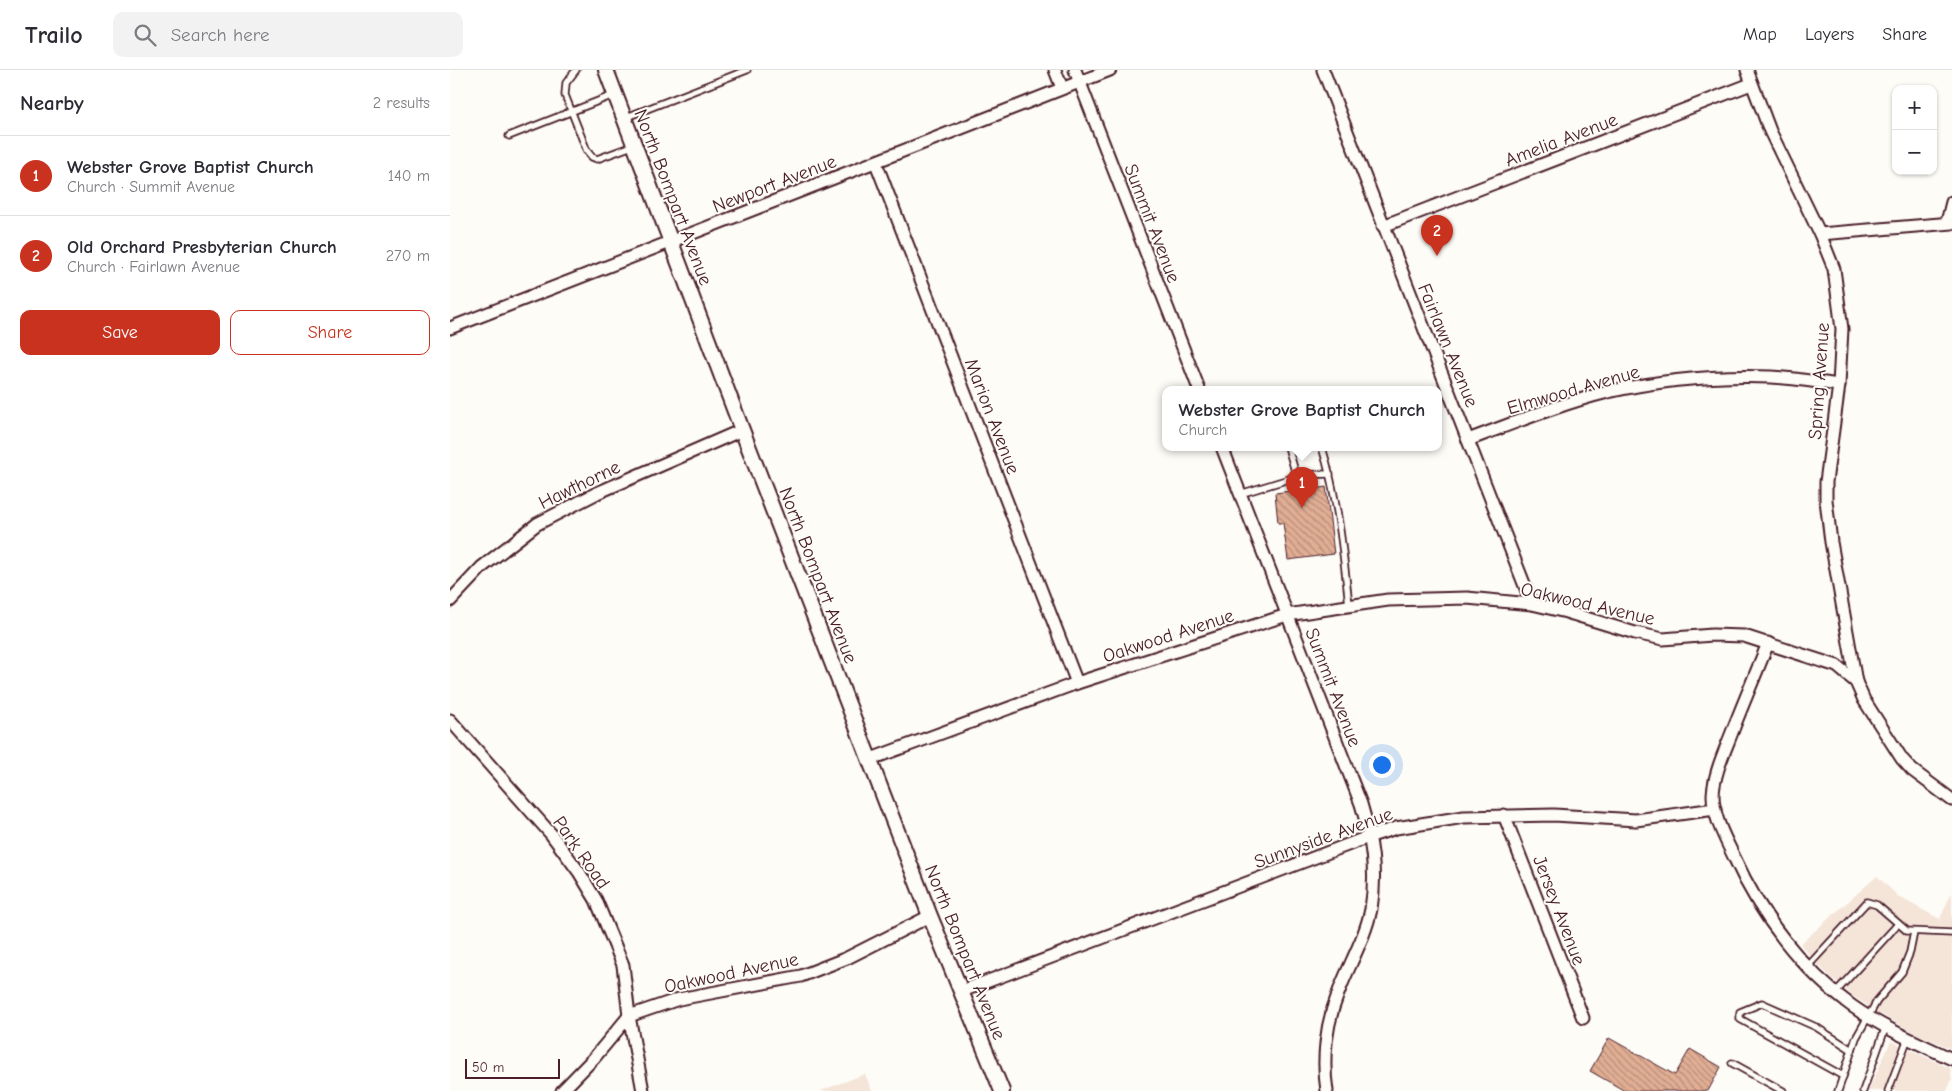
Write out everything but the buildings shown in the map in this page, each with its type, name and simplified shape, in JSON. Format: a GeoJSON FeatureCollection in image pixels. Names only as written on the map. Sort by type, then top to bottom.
{"type":"FeatureCollection","features":[{"type":"Feature","properties":{"kind":"street","name":"North Bompart Avenue"},"geometry":{"type":"LineString","coordinates":[[606,70],[742,430],[871,759],[930,916],[1002,1091]]}},
{"type":"Feature","properties":{"kind":"street"},"geometry":{"type":"LineString","coordinates":[[1055,70],[1062,88]]}},
{"type":"Feature","properties":{"kind":"street","name":"Summit Avenue"},"geometry":{"type":"LineString","coordinates":[[1075,70],[1198,386]]}},
{"type":"Feature","properties":{"kind":"street","name":"Newport Avenue"},"geometry":{"type":"LineString","coordinates":[[450,328],[1110,70]]}},
{"type":"Feature","properties":{"kind":"street","name":"Fairlawn Avenue"},"geometry":{"type":"LineString","coordinates":[[1323,70],[1532,604]]}},
{"type":"Feature","properties":{"kind":"street","name":"Spring Avenue"},"geometry":{"type":"LineString","coordinates":[[1746,70],[1770,132],[1820,234],[1834,269],[1842,328],[1839,385],[1826,482],[1826,500],[1830,534],[1856,682]]}},
{"type":"Feature","properties":{"kind":"street","name":"Amelia Avenue"},"geometry":{"type":"LineString","coordinates":[[1384,226],[1751,84]]}},
{"type":"Feature","properties":{"kind":"street","name":"Marion Avenue"},"geometry":{"type":"LineString","coordinates":[[876,163],[1077,683]]}},
{"type":"Feature","properties":{"kind":"street"},"geometry":{"type":"LineString","coordinates":[[1820,234],[1949,223],[1952,202]]}},
{"type":"Feature","properties":{"kind":"street","name":"Elmwood Avenue"},"geometry":{"type":"LineString","coordinates":[[1468,440],[1562,406],[1608,392],[1650,384],[1689,379],[1772,377],[1839,385]]}},
{"type":"Feature","properties":{"kind":"street","name":"Hawthorne"},"geometry":{"type":"LineString","coordinates":[[450,601],[482,567],[537,524],[597,493],[742,430]]}},
{"type":"Feature","properties":{"kind":"street","name":"Summit Avenue"},"geometry":{"type":"LineString","coordinates":[[1224,451],[1361,804],[1370,836],[1374,881],[1370,910],[1363,935],[1337,995],[1332,1015],[1326,1045],[1328,1091]]}},
{"type":"Feature","properties":{"kind":"street","name":"Oakwood Avenue"},"geometry":{"type":"LineString","coordinates":[[871,759],[1077,683],[1288,615],[1388,600],[1467,598],[1532,604],[1663,639],[1727,635],[1744,636],[1837,666],[1856,682],[1864,700],[1902,759],[1926,781],[1952,800]]}},
{"type":"Feature","properties":{"kind":"street"},"geometry":{"type":"LineString","coordinates":[[1768,643],[1714,781],[1715,809],[1724,836],[1750,888],[1777,930],[1808,966],[1835,993],[1886,1026],[1952,1059]]}},
{"type":"Feature","properties":{"kind":"street","name":"Park Road"},"geometry":{"type":"LineString","coordinates":[[450,720],[551,834],[579,872],[596,900],[623,966],[643,1091]]}},
{"type":"Feature","properties":{"kind":"street","name":"Sunnyside Avenue"},"geometry":{"type":"LineString","coordinates":[[962,991],[1370,836],[1396,828],[1464,817],[1554,815],[1636,820],[1715,809]]}},
{"type":"Feature","properties":{"kind":"street","name":"Jersey Avenue"},"geometry":{"type":"LineString","coordinates":[[1504,815],[1582,1018]]}},
{"type":"Feature","properties":{"kind":"street","name":"Oakwood Avenue"},"geometry":{"type":"LineString","coordinates":[[630,1016],[679,999],[801,976],[847,958],[930,916]]}},
{"type":"Feature","properties":{"kind":"street"},"geometry":{"type":"LineString","coordinates":[[562,1091],[594,1058],[630,1016]]}},
{"type":"Feature","properties":{"kind":"lane"},"geometry":{"type":"LineString","coordinates":[[576,70],[566,83],[565,95],[587,151],[597,159],[635,146]]}},
{"type":"Feature","properties":{"kind":"lane"},"geometry":{"type":"LineString","coordinates":[[624,118],[747,70]]}},
{"type":"Feature","properties":{"kind":"lane"},"geometry":{"type":"LineString","coordinates":[[509,136],[616,94]]}},
{"type":"Feature","properties":{"kind":"lane"},"geometry":{"type":"LineString","coordinates":[[1289,451],[1296,475]]}},
{"type":"Feature","properties":{"kind":"lane"},"geometry":{"type":"LineString","coordinates":[[1323,451],[1330,474],[1341,530],[1349,605]]}},
{"type":"Feature","properties":{"kind":"lane"},"geometry":{"type":"LineString","coordinates":[[1240,494],[1289,479],[1296,475],[1330,474]]}},
{"type":"Feature","properties":{"kind":"lane"},"geometry":{"type":"LineString","coordinates":[[1808,966],[1867,902],[1877,905],[1907,931],[1952,933]]}},
{"type":"Feature","properties":{"kind":"lane"},"geometry":{"type":"LineString","coordinates":[[1835,993],[1898,924]]}},
{"type":"Feature","properties":{"kind":"lane"},"geometry":{"type":"LineString","coordinates":[[1838,1091],[1852,1050],[1867,1015],[1902,972],[1910,952],[1914,932]]}},
{"type":"Feature","properties":{"kind":"lane"},"geometry":{"type":"LineString","coordinates":[[1843,1076],[1740,1019],[1740,1012],[1762,1003],[1816,1027],[1852,1050]]}},
{"type":"Feature","properties":{"kind":"lane"},"geometry":{"type":"LineString","coordinates":[[1864,1091],[1886,1026]]}},
{"type":"Feature","properties":{"kind":"lane"},"geometry":{"type":"LineString","coordinates":[[1888,1091],[1908,1038]]}},
{"type":"Feature","properties":{"kind":"lane"},"geometry":{"type":"LineString","coordinates":[[1732,1063],[1782,1091]]}},
{"type":"Feature","properties":{"kind":"shaded area"},"geometry":{"type":"Polygon","coordinates":[[[1877,876],[1899,897],[1940,919],[1952,891],[1952,1049],[1915,1033],[1878,1013],[1850,994],[1820,967],[1800,944],[1877,876]]]}},
{"type":"Feature","properties":{"kind":"shaded area"},"geometry":{"type":"Polygon","coordinates":[[[1891,1041],[1950,1068],[1952,1079],[1947,1091],[1868,1091],[1891,1041]]]}},
{"type":"Feature","properties":{"kind":"shaded area"},"geometry":{"type":"Polygon","coordinates":[[[865,1074],[872,1091],[820,1091],[865,1074]]]}},
{"type":"Feature","properties":{"kind":"place","name":"Old Orchard Presbyterian Church"},"geometry":{"type":"Point","coordinates":[1437,256]}},
{"type":"Feature","properties":{"kind":"place","name":"Webster Grove Baptist Church"},"geometry":{"type":"Point","coordinates":[1302,508]}}]}
